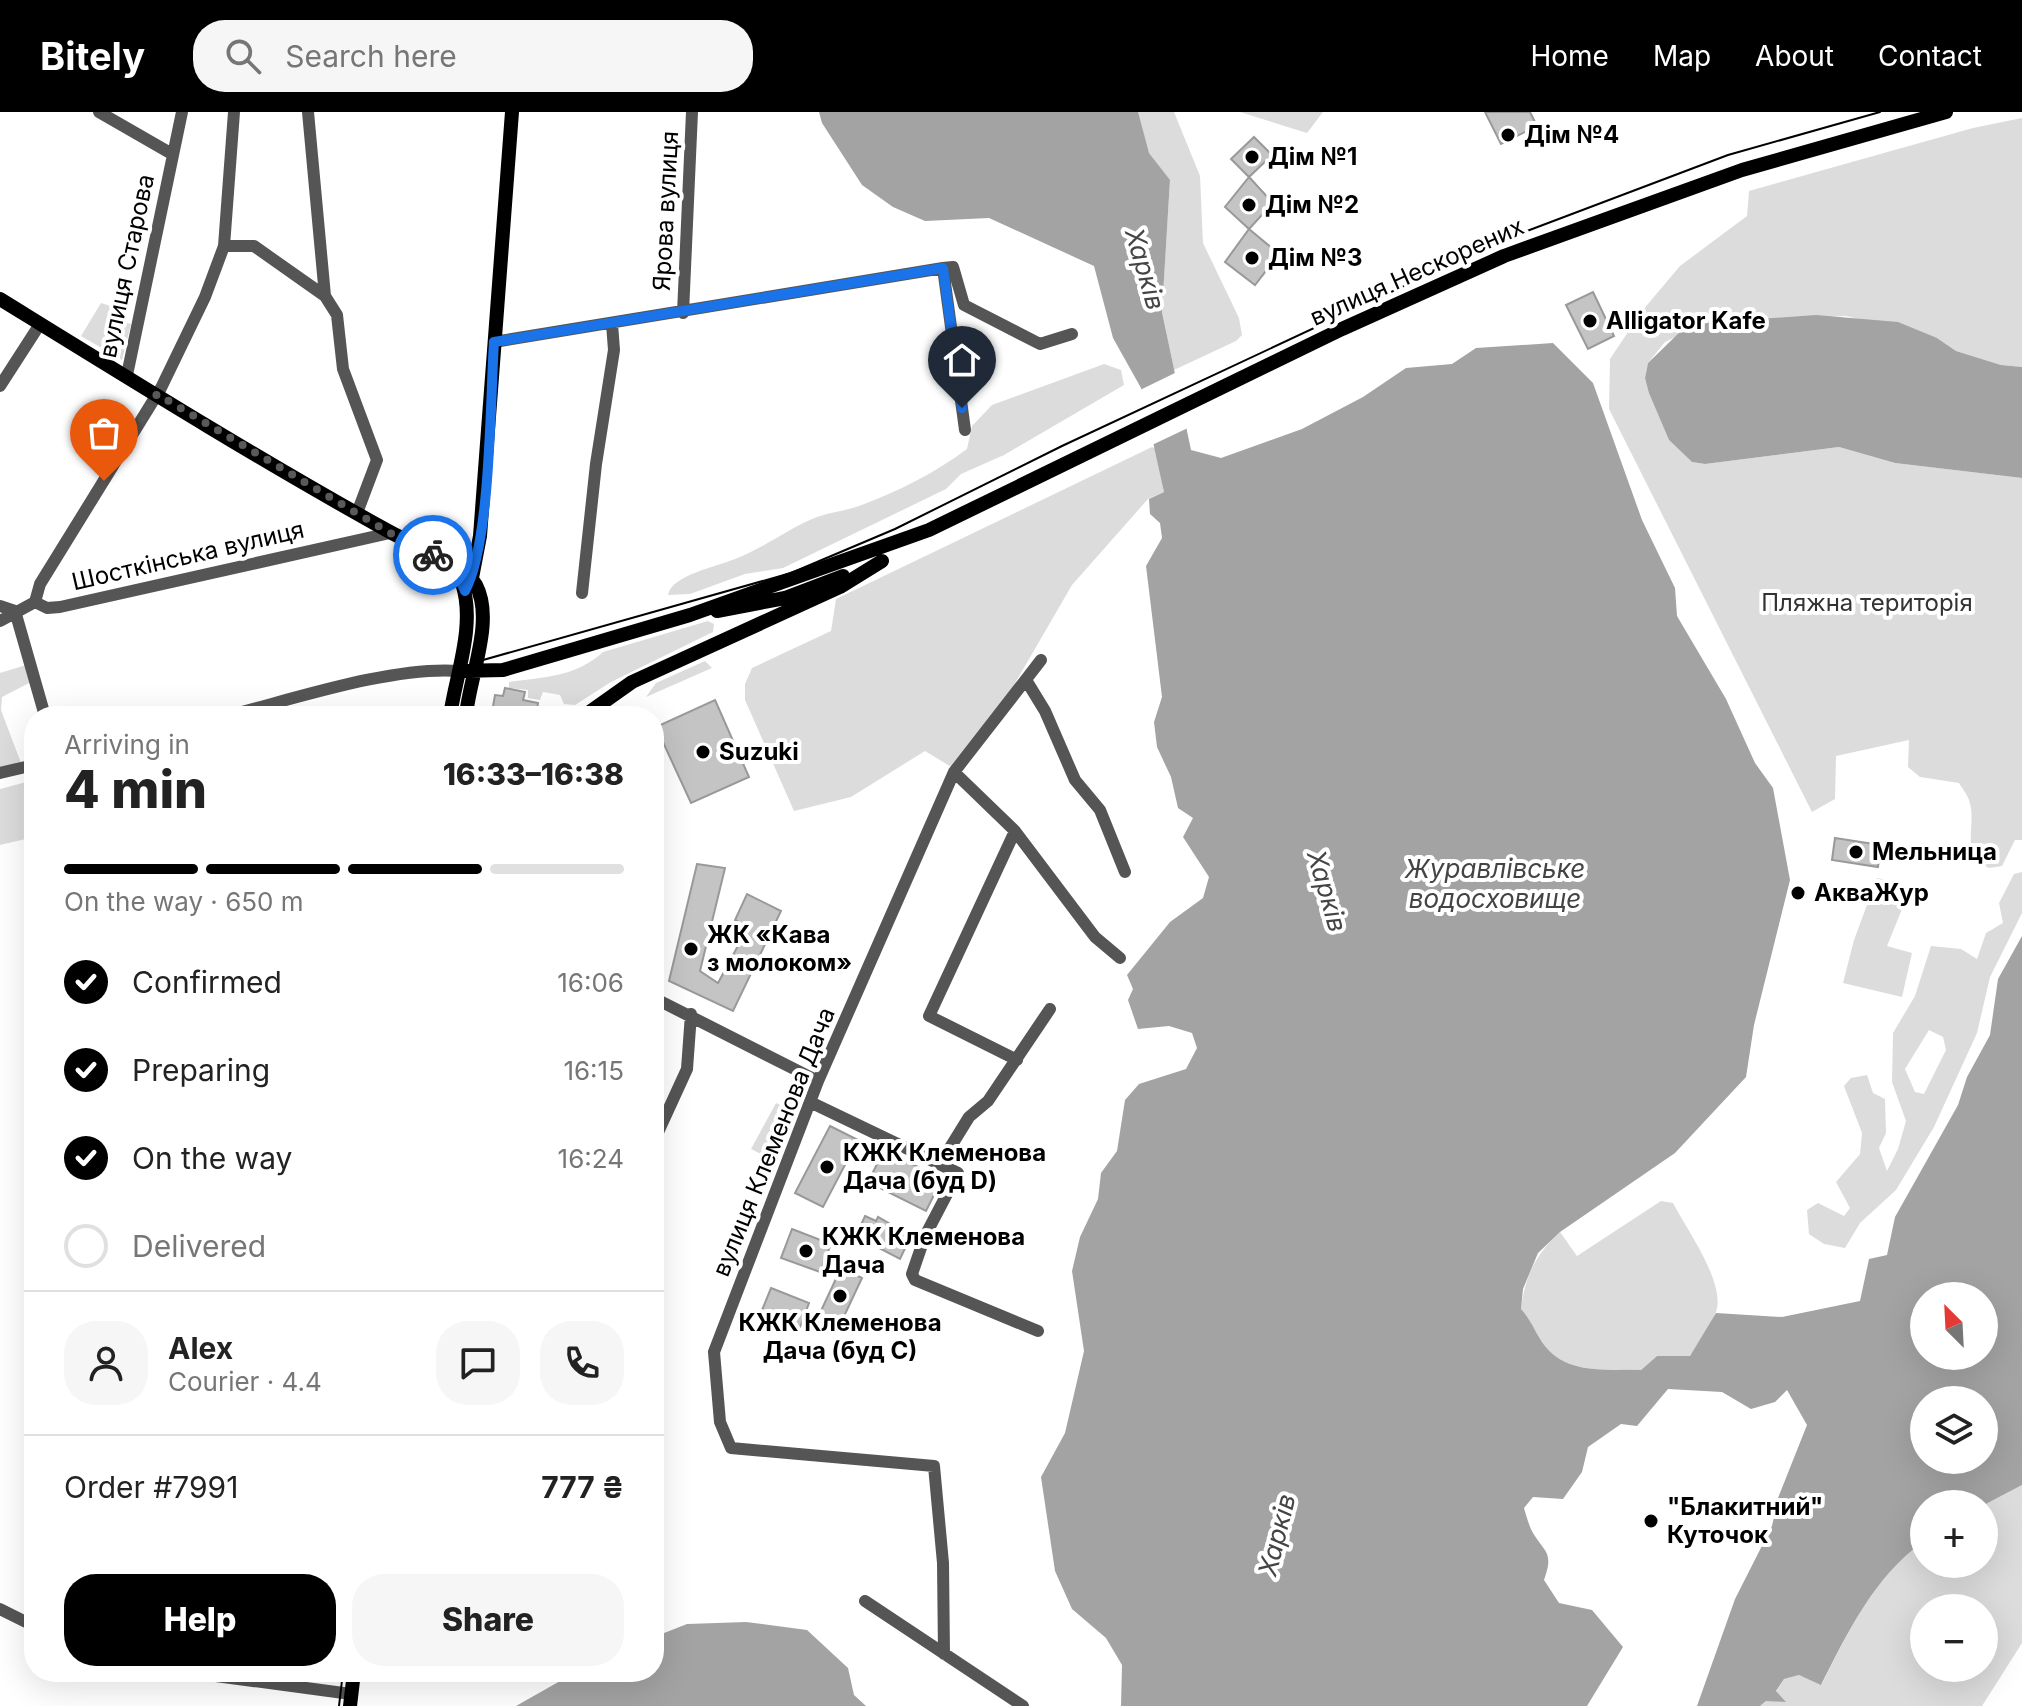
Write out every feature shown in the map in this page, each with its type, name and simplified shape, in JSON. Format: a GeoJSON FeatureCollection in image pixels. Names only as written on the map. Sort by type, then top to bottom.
{"type":"FeatureCollection","features":[{"type":"Feature","properties":{"kind":"main road"},"geometry":{"type":"LineString","coordinates":[[468,584],[480,536],[512,112]]}},
{"type":"Feature","properties":{"kind":"main road","name":"вулиця Нескорених"},"geometry":{"type":"LineString","coordinates":[[466,672],[503,670],[699,614],[879,555],[1231,382],[1504,256],[1777,159],[1946,112]]}},
{"type":"Feature","properties":{"kind":"main road"},"geometry":{"type":"LineString","coordinates":[[0,299],[390,533],[453,565],[481,604],[480,644],[454,706]]}},
{"type":"Feature","properties":{"kind":"main road"},"geometry":{"type":"LineString","coordinates":[[711,643],[785,598],[879,555]]}},
{"type":"Feature","properties":{"kind":"main road"},"geometry":{"type":"LineString","coordinates":[[598,706],[632,682],[711,643],[815,599],[879,555]]}},
{"type":"Feature","properties":{"kind":"main road","name":"вулиця Нескорених"},"geometry":{"type":"LineString","coordinates":[[699,614],[785,598]]}},
{"type":"Feature","properties":{"kind":"main road"},"geometry":{"type":"LineString","coordinates":[[699,614],[719,626],[717,637],[711,643]]}},
{"type":"Feature","properties":{"kind":"main road"},"geometry":{"type":"LineString","coordinates":[[466,672],[466,706]]}},
{"type":"Feature","properties":{"kind":"street","name":"вулиця Старова"},"geometry":{"type":"LineString","coordinates":[[99,112],[172,154],[127,375]]}},
{"type":"Feature","properties":{"kind":"street"},"geometry":{"type":"LineString","coordinates":[[172,154],[182,112]]}},
{"type":"Feature","properties":{"kind":"street"},"geometry":{"type":"LineString","coordinates":[[35,602],[40,584],[157,394],[205,297],[224,246],[234,112]]}},
{"type":"Feature","properties":{"kind":"street"},"geometry":{"type":"LineString","coordinates":[[308,112],[325,296]]}},
{"type":"Feature","properties":{"kind":"street","name":"Ярова вулиця"},"geometry":{"type":"LineString","coordinates":[[683,313],[692,112]]}},
{"type":"Feature","properties":{"kind":"street"},"geometry":{"type":"LineString","coordinates":[[224,246],[254,246],[325,296],[337,315],[343,369],[377,460],[357,513]]}},
{"type":"Feature","properties":{"kind":"street"},"geometry":{"type":"LineString","coordinates":[[494,342],[953,267],[964,305],[1040,344],[1072,334]]}},
{"type":"Feature","properties":{"kind":"street"},"geometry":{"type":"LineString","coordinates":[[943,268],[965,430]]}},
{"type":"Feature","properties":{"kind":"street"},"geometry":{"type":"LineString","coordinates":[[0,386],[40,324]]}},
{"type":"Feature","properties":{"kind":"street"},"geometry":{"type":"LineString","coordinates":[[582,593],[596,464],[614,350],[612,324]]}},
{"type":"Feature","properties":{"kind":"street","name":"Шосткінська вулиця"},"geometry":{"type":"LineString","coordinates":[[0,621],[35,602],[47,608],[60,607],[390,533]]}},
{"type":"Feature","properties":{"kind":"street"},"geometry":{"type":"LineString","coordinates":[[0,606],[15,611],[42,706]]}},
{"type":"Feature","properties":{"kind":"street","name":"вулиця Клеменова Дача"},"geometry":{"type":"LineString","coordinates":[[944,1654],[943,1563],[934,1466],[731,1448],[718,1410],[714,1352],[818,1081],[954,772],[1041,660]]}},
{"type":"Feature","properties":{"kind":"street"},"geometry":{"type":"LineString","coordinates":[[269,706],[384,679],[442,670],[466,672]]}},
{"type":"Feature","properties":{"kind":"street"},"geometry":{"type":"LineString","coordinates":[[1026,680],[1045,711],[1075,780],[1100,810],[1125,872]]}},
{"type":"Feature","properties":{"kind":"street"},"geometry":{"type":"LineString","coordinates":[[0,773],[24,767]]}},
{"type":"Feature","properties":{"kind":"street"},"geometry":{"type":"LineString","coordinates":[[954,772],[1015,831],[1095,937],[1120,958]]}},
{"type":"Feature","properties":{"kind":"street"},"geometry":{"type":"LineString","coordinates":[[1015,831],[929,1016],[1017,1060]]}},
{"type":"Feature","properties":{"kind":"street"},"geometry":{"type":"LineString","coordinates":[[664,1002],[818,1081]]}},
{"type":"Feature","properties":{"kind":"street"},"geometry":{"type":"LineString","coordinates":[[940,1164],[969,1117],[988,1101],[1050,1009]]}},
{"type":"Feature","properties":{"kind":"street"},"geometry":{"type":"LineString","coordinates":[[664,1119],[687,1069],[691,1014]]}},
{"type":"Feature","properties":{"kind":"street"},"geometry":{"type":"LineString","coordinates":[[810,1102],[958,1173],[912,1268],[915,1280],[1038,1331]]}},
{"type":"Feature","properties":{"kind":"street"},"geometry":{"type":"LineString","coordinates":[[865,1601],[1023,1706]]}},
{"type":"Feature","properties":{"kind":"street"},"geometry":{"type":"LineString","coordinates":[[0,1609],[24,1621]]}},
{"type":"Feature","properties":{"kind":"street"},"geometry":{"type":"LineString","coordinates":[[254,1682],[350,1700]]}},
{"type":"Feature","properties":{"kind":"green space"},"geometry":{"type":"Polygon","coordinates":[[[1132,112],[1174,112],[1200,176],[1203,243],[1239,318],[1242,335],[1236,341],[1174,370],[1162,311],[1170,181],[1149,153],[1132,112]]]}},
{"type":"Feature","properties":{"kind":"green space"},"geometry":{"type":"Polygon","coordinates":[[[1240,112],[1323,112],[1307,133],[1240,112]]]}},
{"type":"Feature","properties":{"kind":"green space","name":"Пляжна територія"},"geometry":{"type":"Polygon","coordinates":[[[2022,118],[2022,367],[2001,365],[1956,351],[1937,338],[1846,316],[1704,323],[1665,342],[1648,363],[1645,378],[1669,440],[1692,462],[1705,464],[1839,447],[1895,463],[2022,478],[2022,840],[2015,840],[2002,866],[1989,868],[1974,854],[1971,846],[1971,810],[1966,793],[1959,783],[1920,777],[1908,767],[1909,740],[1836,756],[1835,799],[1812,812],[1609,409],[1610,359],[1642,311],[1680,266],[1747,216],[1749,191],[1973,128],[2022,118]]]}},
{"type":"Feature","properties":{"kind":"green space"},"geometry":{"type":"Polygon","coordinates":[[[101,303],[126,311],[124,322],[131,324],[122,360],[81,336],[101,303]]]}},
{"type":"Feature","properties":{"kind":"green space"},"geometry":{"type":"Polygon","coordinates":[[[1104,364],[1121,370],[1124,385],[1004,455],[961,474],[946,489],[783,568],[745,574],[690,594],[668,595],[677,582],[686,577],[746,554],[817,517],[873,501],[929,474],[967,449],[972,426],[992,405],[1104,364]]]}},
{"type":"Feature","properties":{"kind":"green space"},"geometry":{"type":"Polygon","coordinates":[[[1152,447],[1157,449],[1164,492],[1148,499],[1072,585],[1000,709],[953,768],[925,751],[851,797],[794,811],[745,700],[745,684],[752,668],[831,631],[836,599],[1152,447]]]}},
{"type":"Feature","properties":{"kind":"green space"},"geometry":{"type":"Polygon","coordinates":[[[708,621],[714,624],[713,632],[611,682],[575,705],[564,704],[560,695],[543,692],[540,700],[528,698],[528,690],[509,688],[509,682],[571,671],[603,652],[708,621]]]}},
{"type":"Feature","properties":{"kind":"green space"},"geometry":{"type":"Polygon","coordinates":[[[705,661],[712,668],[646,697],[656,683],[705,661]]]}},
{"type":"Feature","properties":{"kind":"green space"},"geometry":{"type":"Polygon","coordinates":[[[26,665],[31,682],[2,697],[1,710],[21,763],[0,768],[0,673],[26,665]]]}},
{"type":"Feature","properties":{"kind":"green space"},"geometry":{"type":"Polygon","coordinates":[[[24,783],[24,839],[0,845],[0,789],[24,783]]]}},
{"type":"Feature","properties":{"kind":"green space"},"geometry":{"type":"Polygon","coordinates":[[[2022,872],[2022,913],[1990,977],[1977,1033],[1934,1127],[1896,1190],[1860,1223],[1845,1248],[1824,1244],[1809,1234],[1807,1210],[1818,1203],[1844,1216],[1850,1208],[1836,1182],[1860,1154],[1862,1133],[1844,1086],[1851,1078],[1867,1075],[1873,1093],[1885,1099],[1886,1133],[1879,1148],[1887,1171],[1898,1149],[1906,1121],[1892,1082],[1893,1033],[1915,996],[1931,946],[1961,949],[1977,959],[1986,933],[2003,923],[1999,903],[2014,874],[2022,872]],[[1929,1030],[1905,1069],[1915,1092],[1924,1094],[1946,1050],[1943,1037],[1929,1030]]]}},
{"type":"Feature","properties":{"kind":"green space"},"geometry":{"type":"Polygon","coordinates":[[[1877,878],[1897,882],[1909,892],[1887,946],[1912,953],[1902,997],[1843,983],[1854,940],[1877,878]]]}},
{"type":"Feature","properties":{"kind":"green space"},"geometry":{"type":"Polygon","coordinates":[[[776,1103],[798,1113],[775,1161],[751,1149],[776,1103]]]}},
{"type":"Feature","properties":{"kind":"green space"},"geometry":{"type":"Polygon","coordinates":[[[1661,1201],[1673,1203],[1704,1257],[1718,1300],[1708,1329],[1690,1356],[1657,1356],[1641,1370],[1615,1370],[1577,1366],[1554,1355],[1521,1309],[1525,1286],[1538,1257],[1560,1232],[1577,1256],[1661,1201]]]}},
{"type":"Feature","properties":{"kind":"green space"},"geometry":{"type":"Polygon","coordinates":[[[2022,1485],[2022,1643],[1998,1681],[1998,1594],[1910,1594],[1910,1682],[1997,1682],[1982,1706],[1760,1706],[1766,1701],[1785,1701],[1776,1692],[1784,1679],[1799,1675],[1822,1684],[1864,1606],[1910,1552],[1910,1578],[1998,1578],[1998,1498],[2022,1485]]]}},
{"type":"Feature","properties":{"kind":"water","name":"Журавлівське водосховище"},"geometry":{"type":"Polygon","coordinates":[[[819,112],[1138,112],[1149,153],[1170,180],[1162,312],[1191,450],[1221,458],[1302,429],[1363,397],[1406,368],[1452,364],[1476,348],[1553,343],[1593,383],[1642,520],[1675,588],[1677,616],[1726,699],[1755,763],[1773,788],[1790,880],[1754,1025],[1746,1077],[1675,1153],[1560,1232],[1538,1253],[1523,1289],[1521,1309],[1554,1355],[1577,1366],[1602,1370],[1641,1370],[1657,1356],[1690,1356],[1716,1313],[1782,1317],[1860,1301],[1869,1259],[1887,1255],[1895,1217],[1958,1105],[1967,1077],[1990,1035],[1998,979],[2022,936],[2022,1485],[1998,1498],[1998,1490],[1910,1490],[1910,1552],[1864,1606],[1821,1685],[1799,1675],[1784,1679],[1776,1691],[1786,1702],[1766,1701],[1760,1706],[1697,1706],[1735,1599],[1772,1526],[1778,1498],[1807,1425],[1787,1390],[1775,1402],[1751,1409],[1722,1392],[1668,1389],[1637,1426],[1621,1424],[1588,1447],[1582,1472],[1563,1499],[1533,1497],[1524,1508],[1548,1558],[1544,1580],[1559,1603],[1592,1610],[1623,1647],[1587,1706],[1121,1706],[1122,1665],[1106,1638],[1072,1609],[1055,1571],[1041,1477],[1065,1433],[1084,1351],[1072,1271],[1080,1237],[1098,1199],[1101,1173],[1117,1151],[1125,1100],[1139,1084],[1186,1069],[1197,1048],[1192,1033],[1169,1026],[1138,1029],[1128,1000],[1133,989],[1127,975],[1170,922],[1203,898],[1209,877],[1183,837],[1193,818],[1178,808],[1171,777],[1157,747],[1154,722],[1162,697],[1146,566],[1162,538],[1160,523],[1150,514],[1149,499],[1164,492],[1141,388],[1113,338],[1094,266],[989,218],[925,221],[893,207],[862,185],[822,123],[819,112]]]}},
{"type":"Feature","properties":{"kind":"water"},"geometry":{"type":"Polygon","coordinates":[[[1816,315],[1898,322],[1937,338],[1956,351],[2001,365],[2022,367],[2022,478],[1895,463],[1839,447],[1705,464],[1692,462],[1669,440],[1645,378],[1648,363],[1683,329],[1704,323],[1816,315]]]}},
{"type":"Feature","properties":{"kind":"water"},"geometry":{"type":"Polygon","coordinates":[[[746,1622],[807,1630],[848,1668],[854,1695],[866,1706],[516,1706],[558,1682],[664,1682],[664,1633],[687,1624],[746,1622]]]}},
{"type":"Feature","properties":{"kind":"pier"},"geometry":{"type":"Polygon","coordinates":[[[1179,371],[1190,427],[1152,445],[1138,391],[1179,371]]]}},
{"type":"Feature","properties":{"kind":"building","name":"Дім №4"},"geometry":{"type":"Polygon","coordinates":[[[1485,112],[1530,112],[1537,126],[1501,144],[1485,112]]]}},
{"type":"Feature","properties":{"kind":"building","name":"Дім №1"},"geometry":{"type":"Polygon","coordinates":[[[1254,137],[1272,155],[1249,177],[1231,159],[1254,137]]]}},
{"type":"Feature","properties":{"kind":"building","name":"Дім №2"},"geometry":{"type":"Polygon","coordinates":[[[1249,177],[1273,203],[1249,229],[1225,207],[1249,177]]]}},
{"type":"Feature","properties":{"kind":"building","name":"Дім №3"},"geometry":{"type":"Polygon","coordinates":[[[1249,229],[1279,254],[1255,285],[1225,262],[1249,229]]]}},
{"type":"Feature","properties":{"kind":"building","name":"Alligator Kafe"},"geometry":{"type":"Polygon","coordinates":[[[1593,292],[1614,336],[1588,349],[1566,305],[1593,292]]]}},
{"type":"Feature","properties":{"kind":"building"},"geometry":{"type":"Polygon","coordinates":[[[505,688],[525,692],[523,700],[538,703],[538,706],[493,706],[495,695],[503,696],[505,688]]]}},
{"type":"Feature","properties":{"kind":"building","name":"Suzuki"},"geometry":{"type":"Polygon","coordinates":[[[715,700],[749,777],[691,803],[664,744],[664,723],[715,700]]]}},
{"type":"Feature","properties":{"kind":"building","name":"Мельница"},"geometry":{"type":"Polygon","coordinates":[[[1835,838],[1881,845],[1878,867],[1832,860],[1835,838]]]}},
{"type":"Feature","properties":{"kind":"building","name":"ЖК «Кава з молоком»"},"geometry":{"type":"Polygon","coordinates":[[[697,864],[725,868],[700,971],[718,983],[748,927],[735,920],[747,894],[781,911],[733,1011],[669,981],[697,864]]]}},
{"type":"Feature","properties":{"kind":"building","name":"КЖК Клеменова Дача (буд D)"},"geometry":{"type":"Polygon","coordinates":[[[830,1126],[858,1140],[823,1207],[795,1193],[830,1126]]]}},
{"type":"Feature","properties":{"kind":"building"},"geometry":{"type":"Polygon","coordinates":[[[884,1150],[942,1179],[926,1211],[868,1182],[884,1150]]]}},
{"type":"Feature","properties":{"kind":"building"},"geometry":{"type":"Polygon","coordinates":[[[865,1216],[876,1221],[878,1217],[911,1236],[900,1259],[856,1236],[865,1216]]]}},
{"type":"Feature","properties":{"kind":"building","name":"КЖК Клеменова Дача"},"geometry":{"type":"Polygon","coordinates":[[[792,1229],[831,1244],[820,1272],[781,1258],[792,1229]]]}},
{"type":"Feature","properties":{"kind":"building","name":"КЖК Клеменова Дача (буд С)"},"geometry":{"type":"Polygon","coordinates":[[[841,1268],[862,1278],[840,1325],[819,1315],[841,1268]]]}},
{"type":"Feature","properties":{"kind":"building","name":"КЖК Клеменова Дача"},"geometry":{"type":"Polygon","coordinates":[[[771,1288],[809,1303],[799,1330],[760,1315],[771,1288]]]}},
{"type":"Feature","properties":{"kind":"tram line"},"geometry":{"type":"LineString","coordinates":[[447,706],[455,682],[476,662],[791,573],[895,529],[1062,446],[1498,242],[1728,155],[1880,112]]}},
{"type":"Feature","properties":{"kind":"tram line"},"geometry":{"type":"LineString","coordinates":[[339,1706],[342,1682]]}},
{"type":"Feature","properties":{"kind":"way so far"},"geometry":{"type":"LineString","coordinates":[[104,481],[157,394],[390,533],[433,555]]}},
{"type":"Feature","properties":{"kind":"place","name":"Дім №4"},"geometry":{"type":"Point","coordinates":[1508,135]}},
{"type":"Feature","properties":{"kind":"place","name":"Дім №1"},"geometry":{"type":"Point","coordinates":[1252,157]}},
{"type":"Feature","properties":{"kind":"place","name":"Дім №2"},"geometry":{"type":"Point","coordinates":[1249,205]}},
{"type":"Feature","properties":{"kind":"place","name":"Дім №3"},"geometry":{"type":"Point","coordinates":[1252,258]}},
{"type":"Feature","properties":{"kind":"place","name":"Alligator Kafe"},"geometry":{"type":"Point","coordinates":[1590,321]}},
{"type":"Feature","properties":{"kind":"place","name":"Suzuki"},"geometry":{"type":"Point","coordinates":[703,752]}},
{"type":"Feature","properties":{"kind":"place","name":"Мельница"},"geometry":{"type":"Point","coordinates":[1856,852]}},
{"type":"Feature","properties":{"kind":"place","name":"АкваЖур"},"geometry":{"type":"Point","coordinates":[1798,893]}},
{"type":"Feature","properties":{"kind":"place","name":"ЖК «Кава з молоком»"},"geometry":{"type":"Point","coordinates":[691,949]}},
{"type":"Feature","properties":{"kind":"place","name":"КЖК Клеменова Дача (буд D)"},"geometry":{"type":"Point","coordinates":[827,1167]}},
{"type":"Feature","properties":{"kind":"place","name":"КЖК Клеменова Дача"},"geometry":{"type":"Point","coordinates":[806,1251]}},
{"type":"Feature","properties":{"kind":"place","name":"КЖК Клеменова Дача (буд С)"},"geometry":{"type":"Point","coordinates":[840,1296]}},
{"type":"Feature","properties":{"kind":"place","name":"\"Блакитний\" Куточок"},"geometry":{"type":"Point","coordinates":[1651,1521]}},
{"type":"Feature","properties":{"kind":"route"},"geometry":{"type":"LineString","coordinates":[[433,555],[453,565],[465,591],[472,578],[480,536],[494,342],[943,268],[962,408]]}},
{"type":"Feature","properties":{"kind":"water label","name":"Харків"},"geometry":{"type":"Point","coordinates":[1145,269]}},
{"type":"Feature","properties":{"kind":"water label","name":"Харків"},"geometry":{"type":"Point","coordinates":[1327,891]}},
{"type":"Feature","properties":{"kind":"water label","name":"Харків"},"geometry":{"type":"Point","coordinates":[1277,1535]}}]}
